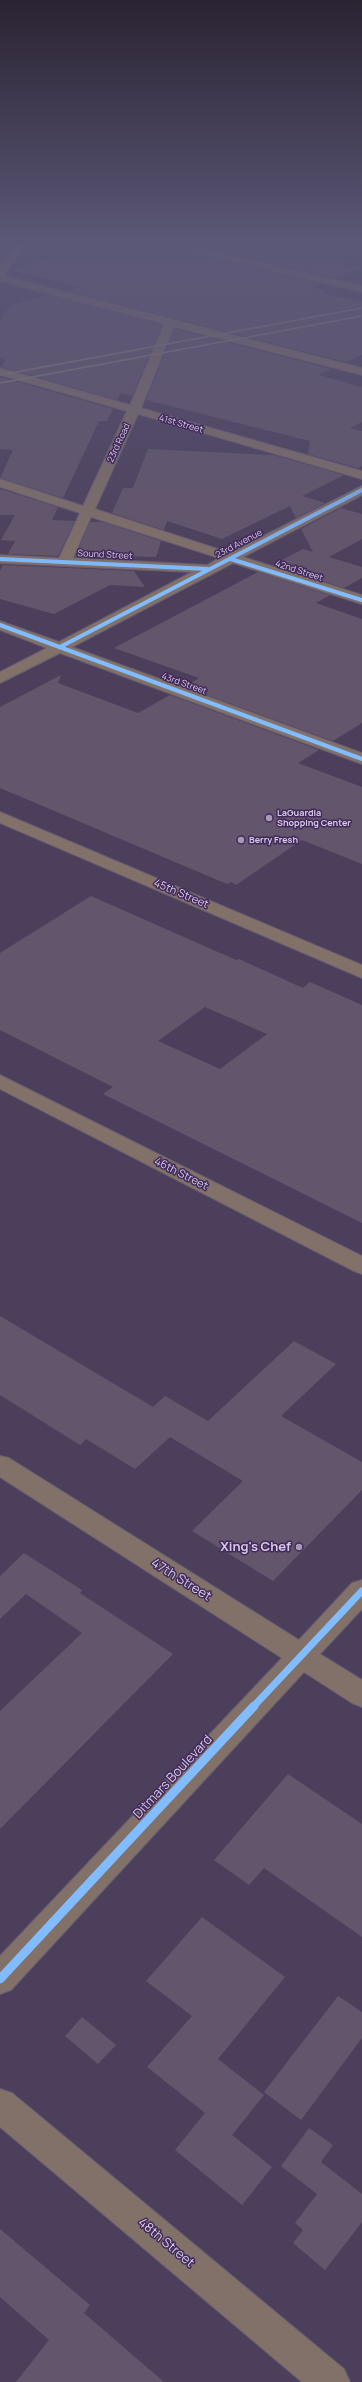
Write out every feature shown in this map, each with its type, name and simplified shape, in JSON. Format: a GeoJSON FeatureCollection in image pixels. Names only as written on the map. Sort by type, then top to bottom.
{"type":"FeatureCollection","features":[{"type":"Feature","properties":{"kind":"street","name":"23rd Road"},"geometry":{"type":"LineString","coordinates":[[64,562],[134,411],[157,354]]}},
{"type":"Feature","properties":{"kind":"street"},"geometry":{"type":"LineString","coordinates":[[292,354],[362,372]]}},
{"type":"Feature","properties":{"kind":"street","name":"41st Street"},"geometry":{"type":"LineString","coordinates":[[0,371],[134,411],[362,475]]}},
{"type":"Feature","properties":{"kind":"street","name":"42nd Street"},"geometry":{"type":"LineString","coordinates":[[0,483],[231,559],[362,600]]}},
{"type":"Feature","properties":{"kind":"street","name":"23rd Avenue"},"geometry":{"type":"LineString","coordinates":[[0,678],[362,490]]}},
{"type":"Feature","properties":{"kind":"street","name":"Sound Street"},"geometry":{"type":"LineString","coordinates":[[0,559],[210,569]]}},
{"type":"Feature","properties":{"kind":"street","name":"43rd Street"},"geometry":{"type":"LineString","coordinates":[[0,625],[362,759]]}},
{"type":"Feature","properties":{"kind":"street","name":"45th Street"},"geometry":{"type":"LineString","coordinates":[[0,817],[362,972]]}},
{"type":"Feature","properties":{"kind":"street","name":"46th Street"},"geometry":{"type":"LineString","coordinates":[[0,1081],[362,1266]]}},
{"type":"Feature","properties":{"kind":"street","name":"47th Street"},"geometry":{"type":"LineString","coordinates":[[0,1465],[362,1695]]}},
{"type":"Feature","properties":{"kind":"street","name":"Ditmars Boulevard"},"geometry":{"type":"LineString","coordinates":[[0,1979],[362,1591]]}},
{"type":"Feature","properties":{"kind":"street","name":"48th Street"},"geometry":{"type":"LineString","coordinates":[[0,2105],[331,2382]]}},
{"type":"Feature","properties":{"kind":"building"},"geometry":{"type":"Polygon","coordinates":[[[0,354],[150,354],[132,396],[121,393],[117,400],[2,367],[6,359],[0,357],[0,354]]]}},
{"type":"Feature","properties":{"kind":"building"},"geometry":{"type":"Polygon","coordinates":[[[165,354],[273,354],[331,369],[318,375],[362,387],[362,422],[350,428],[362,431],[362,466],[358,468],[308,454],[310,441],[146,400],[165,354]]]}},
{"type":"Feature","properties":{"kind":"building"},"geometry":{"type":"Polygon","coordinates":[[[315,354],[362,354],[346,362],[315,354]]]}},
{"type":"Feature","properties":{"kind":"building"},"geometry":{"type":"Polygon","coordinates":[[[0,377],[113,409],[107,421],[99,421],[63,498],[0,478],[13,450],[0,449],[0,377]]]}},
{"type":"Feature","properties":{"kind":"building"},"geometry":{"type":"Polygon","coordinates":[[[148,449],[273,455],[344,475],[302,496],[325,503],[296,518],[290,506],[222,539],[167,521],[164,530],[112,513],[123,488],[133,488],[148,449]]]}},
{"type":"Feature","properties":{"kind":"building"},"geometry":{"type":"Polygon","coordinates":[[[0,489],[58,507],[52,520],[75,521],[58,556],[8,554],[15,541],[1,540],[15,515],[0,515],[0,489]]]}},
{"type":"Feature","properties":{"kind":"building"},"geometry":{"type":"Polygon","coordinates":[[[341,508],[362,514],[362,539],[329,557],[362,567],[362,578],[344,588],[273,565],[303,549],[313,552],[301,529],[341,508]]]}},
{"type":"Feature","properties":{"kind":"building"},"geometry":{"type":"Polygon","coordinates":[[[90,522],[103,522],[161,541],[156,557],[124,556],[126,559],[75,557],[90,522]]]}},
{"type":"Feature","properties":{"kind":"building"},"geometry":{"type":"Polygon","coordinates":[[[3,565],[134,571],[145,587],[110,585],[54,614],[0,599],[0,570],[3,565]]]}},
{"type":"Feature","properties":{"kind":"building"},"geometry":{"type":"Polygon","coordinates":[[[258,572],[330,595],[316,603],[362,619],[362,723],[333,741],[185,687],[199,678],[114,648],[258,572]]]}},
{"type":"Feature","properties":{"kind":"building"},"geometry":{"type":"Polygon","coordinates":[[[61,675],[58,683],[138,713],[170,695],[319,750],[298,763],[362,787],[362,864],[302,840],[236,885],[231,882],[227,884],[0,788],[0,707],[61,675]]]}},
{"type":"Feature","properties":{"kind":"building"},"geometry":{"type":"Polygon","coordinates":[[[91,896],[303,988],[310,982],[362,1005],[362,1223],[103,1094],[113,1087],[0,1030],[0,953],[91,896]],[[205,1007],[158,1041],[220,1069],[267,1034],[205,1007]]]}},
{"type":"Feature","properties":{"kind":"building"},"geometry":{"type":"Polygon","coordinates":[[[0,1316],[153,1407],[165,1396],[208,1421],[294,1341],[336,1364],[281,1416],[362,1462],[362,1490],[273,1581],[192,1531],[243,1481],[170,1437],[135,1469],[86,1439],[80,1445],[0,1395],[0,1316]]]}},
{"type":"Feature","properties":{"kind":"building"},"geometry":{"type":"Polygon","coordinates":[[[24,1553],[82,1590],[80,1593],[173,1654],[0,1829],[0,1711],[82,1633],[26,1594],[0,1619],[0,1576],[24,1553]]]}},
{"type":"Feature","properties":{"kind":"building"},"geometry":{"type":"Polygon","coordinates":[[[288,1774],[362,1824],[362,1937],[264,1868],[249,1885],[214,1860],[288,1774]]]}},
{"type":"Feature","properties":{"kind":"building"},"geometry":{"type":"Polygon","coordinates":[[[202,1917],[285,1977],[218,2059],[264,2095],[232,2135],[272,2167],[242,2205],[175,2150],[205,2113],[147,2067],[192,2016],[146,1981],[202,1917]]]}},
{"type":"Feature","properties":{"kind":"building"},"geometry":{"type":"Polygon","coordinates":[[[338,1996],[362,2012],[362,2038],[301,2120],[264,2092],[338,1996]]]}},
{"type":"Feature","properties":{"kind":"building"},"geometry":{"type":"Polygon","coordinates":[[[82,2017],[116,2045],[98,2064],[65,2036],[82,2017]]]}},
{"type":"Feature","properties":{"kind":"building"},"geometry":{"type":"Polygon","coordinates":[[[309,2128],[333,2145],[321,2162],[362,2194],[362,2222],[325,2270],[293,2243],[303,2230],[295,2223],[317,2194],[281,2166],[309,2128]]]}},
{"type":"Feature","properties":{"kind":"building"},"geometry":{"type":"Polygon","coordinates":[[[0,2229],[90,2305],[84,2313],[164,2382],[16,2382],[49,2340],[0,2297],[0,2229]]]}},
{"type":"Feature","properties":{"kind":"railway"},"geometry":{"type":"LineString","coordinates":[[0,375],[113,354]]}},
{"type":"Feature","properties":{"kind":"railway"},"geometry":{"type":"LineString","coordinates":[[0,383],[156,354]]}},
{"type":"Feature","properties":{"kind":"cycle path"},"geometry":{"type":"LineString","coordinates":[[60,647],[362,490]]}},
{"type":"Feature","properties":{"kind":"cycle path"},"geometry":{"type":"LineString","coordinates":[[0,559],[208,569]]}},
{"type":"Feature","properties":{"kind":"cycle path"},"geometry":{"type":"LineString","coordinates":[[231,559],[362,600]]}},
{"type":"Feature","properties":{"kind":"cycle path"},"geometry":{"type":"LineString","coordinates":[[0,625],[362,759]]}},
{"type":"Feature","properties":{"kind":"cycle path"},"geometry":{"type":"LineString","coordinates":[[0,1979],[362,1591]]}},
{"type":"Feature","properties":{"kind":"place","name":"LaGuardia Shopping Center"},"geometry":{"type":"Point","coordinates":[269,818]}},
{"type":"Feature","properties":{"kind":"place","name":"Berry Fresh"},"geometry":{"type":"Point","coordinates":[241,840]}},
{"type":"Feature","properties":{"kind":"place","name":"Xing's Chef"},"geometry":{"type":"Point","coordinates":[299,1547]}}]}
